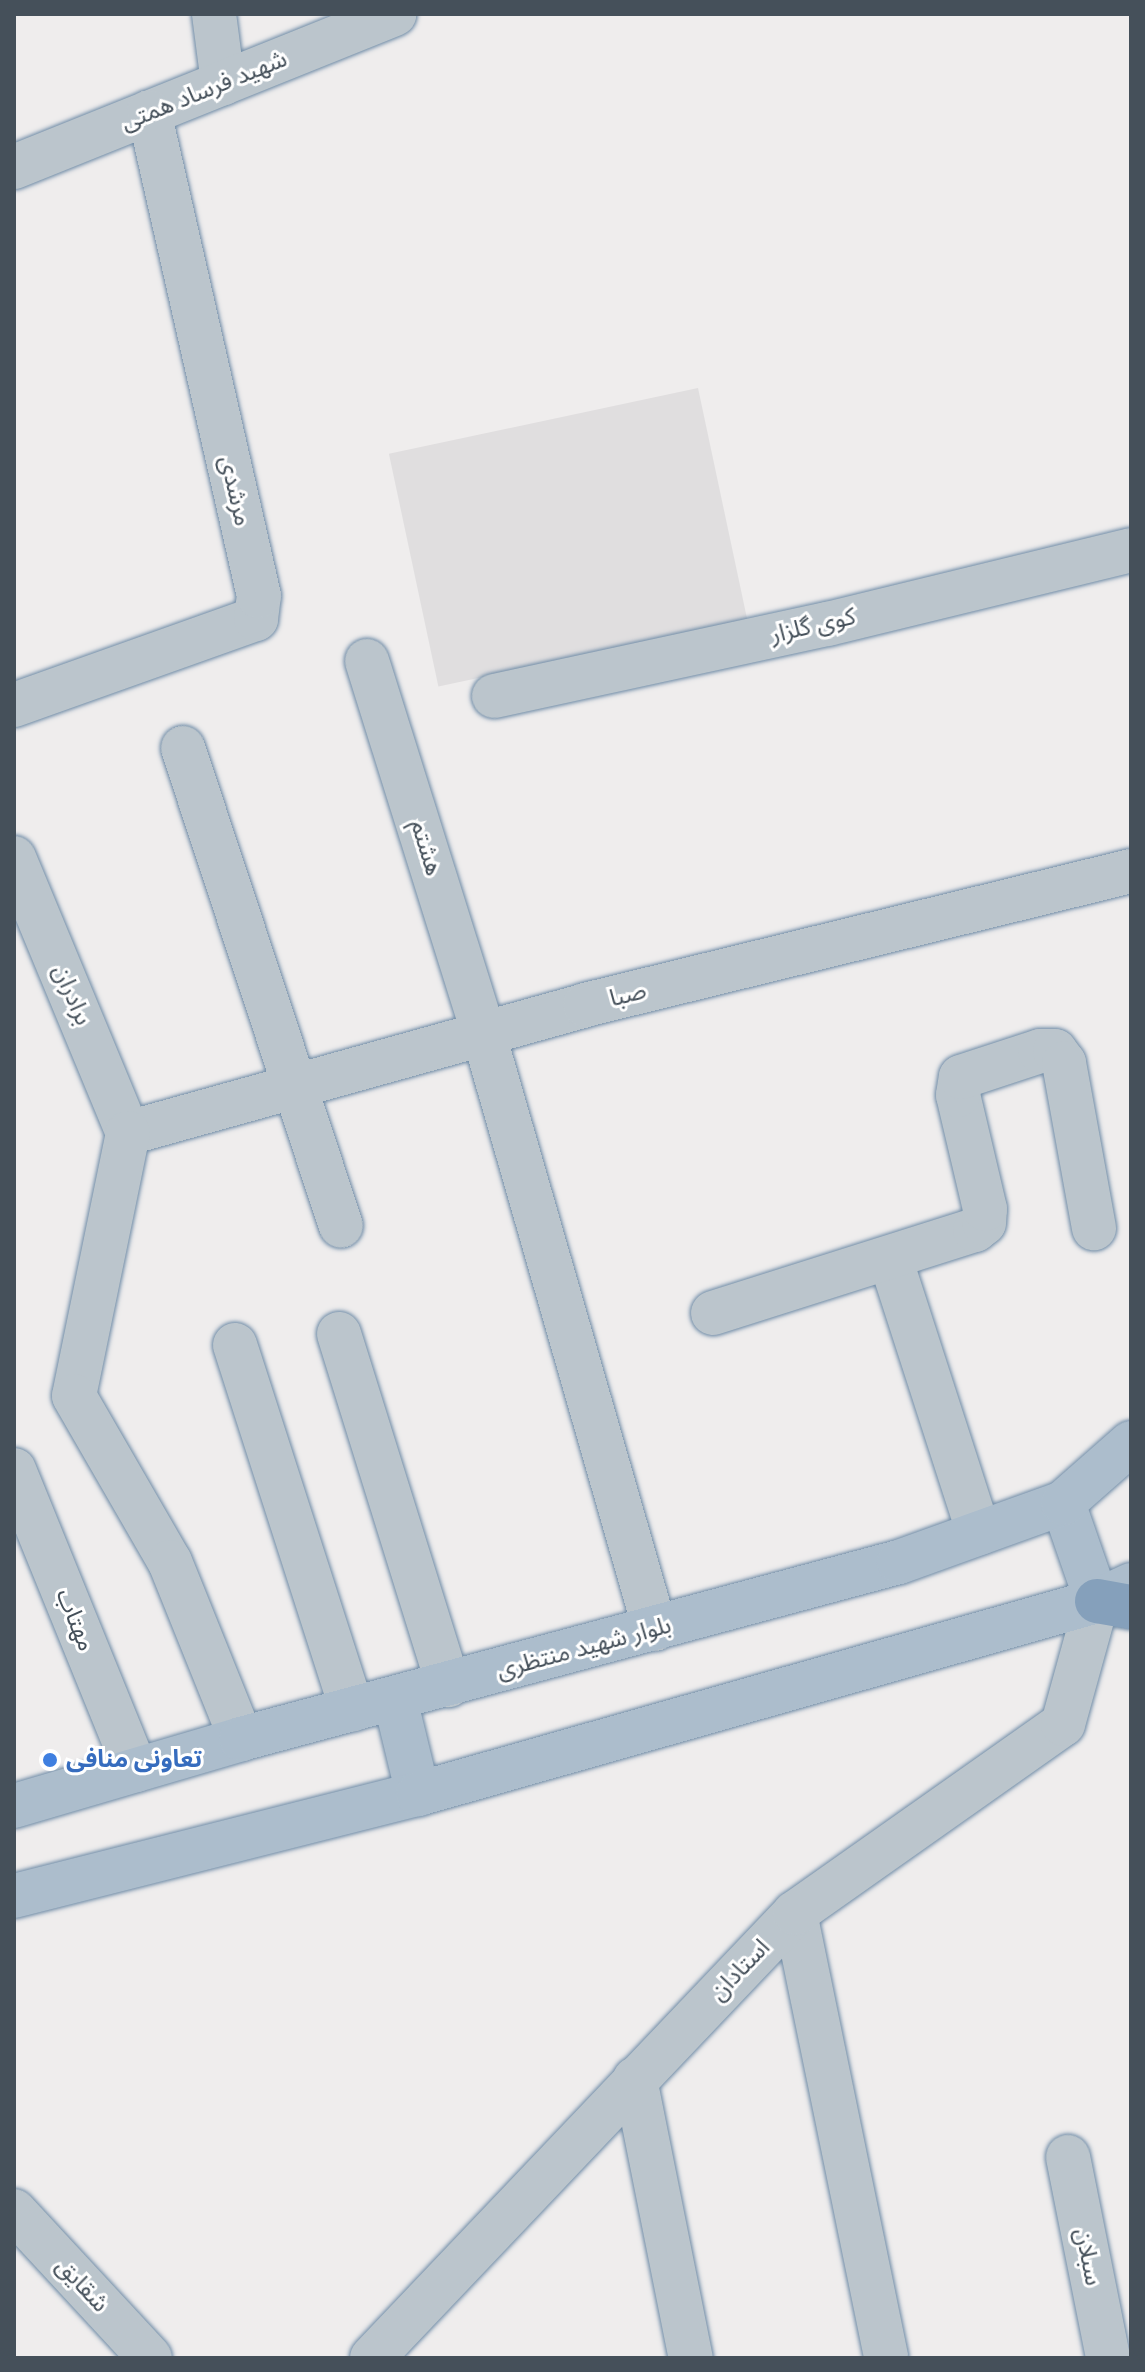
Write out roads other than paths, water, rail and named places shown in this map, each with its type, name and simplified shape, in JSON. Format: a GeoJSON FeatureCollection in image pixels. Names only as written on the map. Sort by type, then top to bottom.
{"type":"FeatureCollection","features":[{"type":"Feature","properties":{"kind":"main road","name":"بلوار شهید منتظری"},"geometry":{"type":"LineString","coordinates":[[14,1806],[241,1739],[899,1562],[1063,1503],[1131,1443]]}},
{"type":"Feature","properties":{"kind":"main road"},"geometry":{"type":"LineString","coordinates":[[14,1896],[418,1794],[1120,1597],[1063,1503]]}},
{"type":"Feature","properties":{"kind":"main road"},"geometry":{"type":"LineString","coordinates":[[395,1699],[418,1794]]}},
{"type":"Feature","properties":{"kind":"street"},"geometry":{"type":"LineString","coordinates":[[214,14],[223,83]]}},
{"type":"Feature","properties":{"kind":"street","name":"شهید فرساد همتی"},"geometry":{"type":"LineString","coordinates":[[14,167],[375,18]]}},
{"type":"Feature","properties":{"kind":"street","name":"مرشدی"},"geometry":{"type":"LineString","coordinates":[[14,705],[256,619],[259,596],[149,112]]}},
{"type":"Feature","properties":{"kind":"street","name":"کوی گلزار"},"geometry":{"type":"LineString","coordinates":[[494,696],[828,624],[1131,550]]}},
{"type":"Feature","properties":{"kind":"street","name":"هشتم"},"geometry":{"type":"LineString","coordinates":[[367,661],[484,1035],[655,1629]]}},
{"type":"Feature","properties":{"kind":"street"},"geometry":{"type":"LineString","coordinates":[[183,748],[341,1226]]}},
{"type":"Feature","properties":{"kind":"street","name":"برادران"},"geometry":{"type":"LineString","coordinates":[[14,858],[128,1133]]}},
{"type":"Feature","properties":{"kind":"street","name":"صبا"},"geometry":{"type":"LineString","coordinates":[[128,1133],[585,1005],[1131,871]]}},
{"type":"Feature","properties":{"kind":"street"},"geometry":{"type":"LineString","coordinates":[[713,1313],[975,1230],[984,1223],[958,1095],[961,1077],[1040,1051],[1055,1051],[1064,1063],[1094,1228]]}},
{"type":"Feature","properties":{"kind":"street"},"geometry":{"type":"LineString","coordinates":[[128,1133],[74,1396],[170,1562],[241,1739]]}},
{"type":"Feature","properties":{"kind":"street"},"geometry":{"type":"LineString","coordinates":[[890,1258],[979,1533]]}},
{"type":"Feature","properties":{"kind":"street"},"geometry":{"type":"LineString","coordinates":[[339,1334],[448,1685]]}},
{"type":"Feature","properties":{"kind":"street"},"geometry":{"type":"LineString","coordinates":[[235,1345],[352,1710]]}},
{"type":"Feature","properties":{"kind":"street","name":"مهتاب"},"geometry":{"type":"LineString","coordinates":[[14,1470],[136,1770]]}},
{"type":"Feature","properties":{"kind":"street","name":"استادان"},"geometry":{"type":"LineString","coordinates":[[372,2358],[795,1913],[1063,1724],[1120,1597]]}},
{"type":"Feature","properties":{"kind":"street"},"geometry":{"type":"LineString","coordinates":[[795,1913],[883,2358]]}},
{"type":"Feature","properties":{"kind":"street"},"geometry":{"type":"LineString","coordinates":[[635,2079],[691,2358]]}},
{"type":"Feature","properties":{"kind":"street","name":"سبلان"},"geometry":{"type":"LineString","coordinates":[[1068,2157],[1108,2358]]}},
{"type":"Feature","properties":{"kind":"street","name":"شقایق"},"geometry":{"type":"LineString","coordinates":[[14,2211],[150,2358]]}},
{"type":"Feature","properties":{"kind":"place","name":"تعاونی منافی"},"geometry":{"type":"Point","coordinates":[50,1760]}}]}
